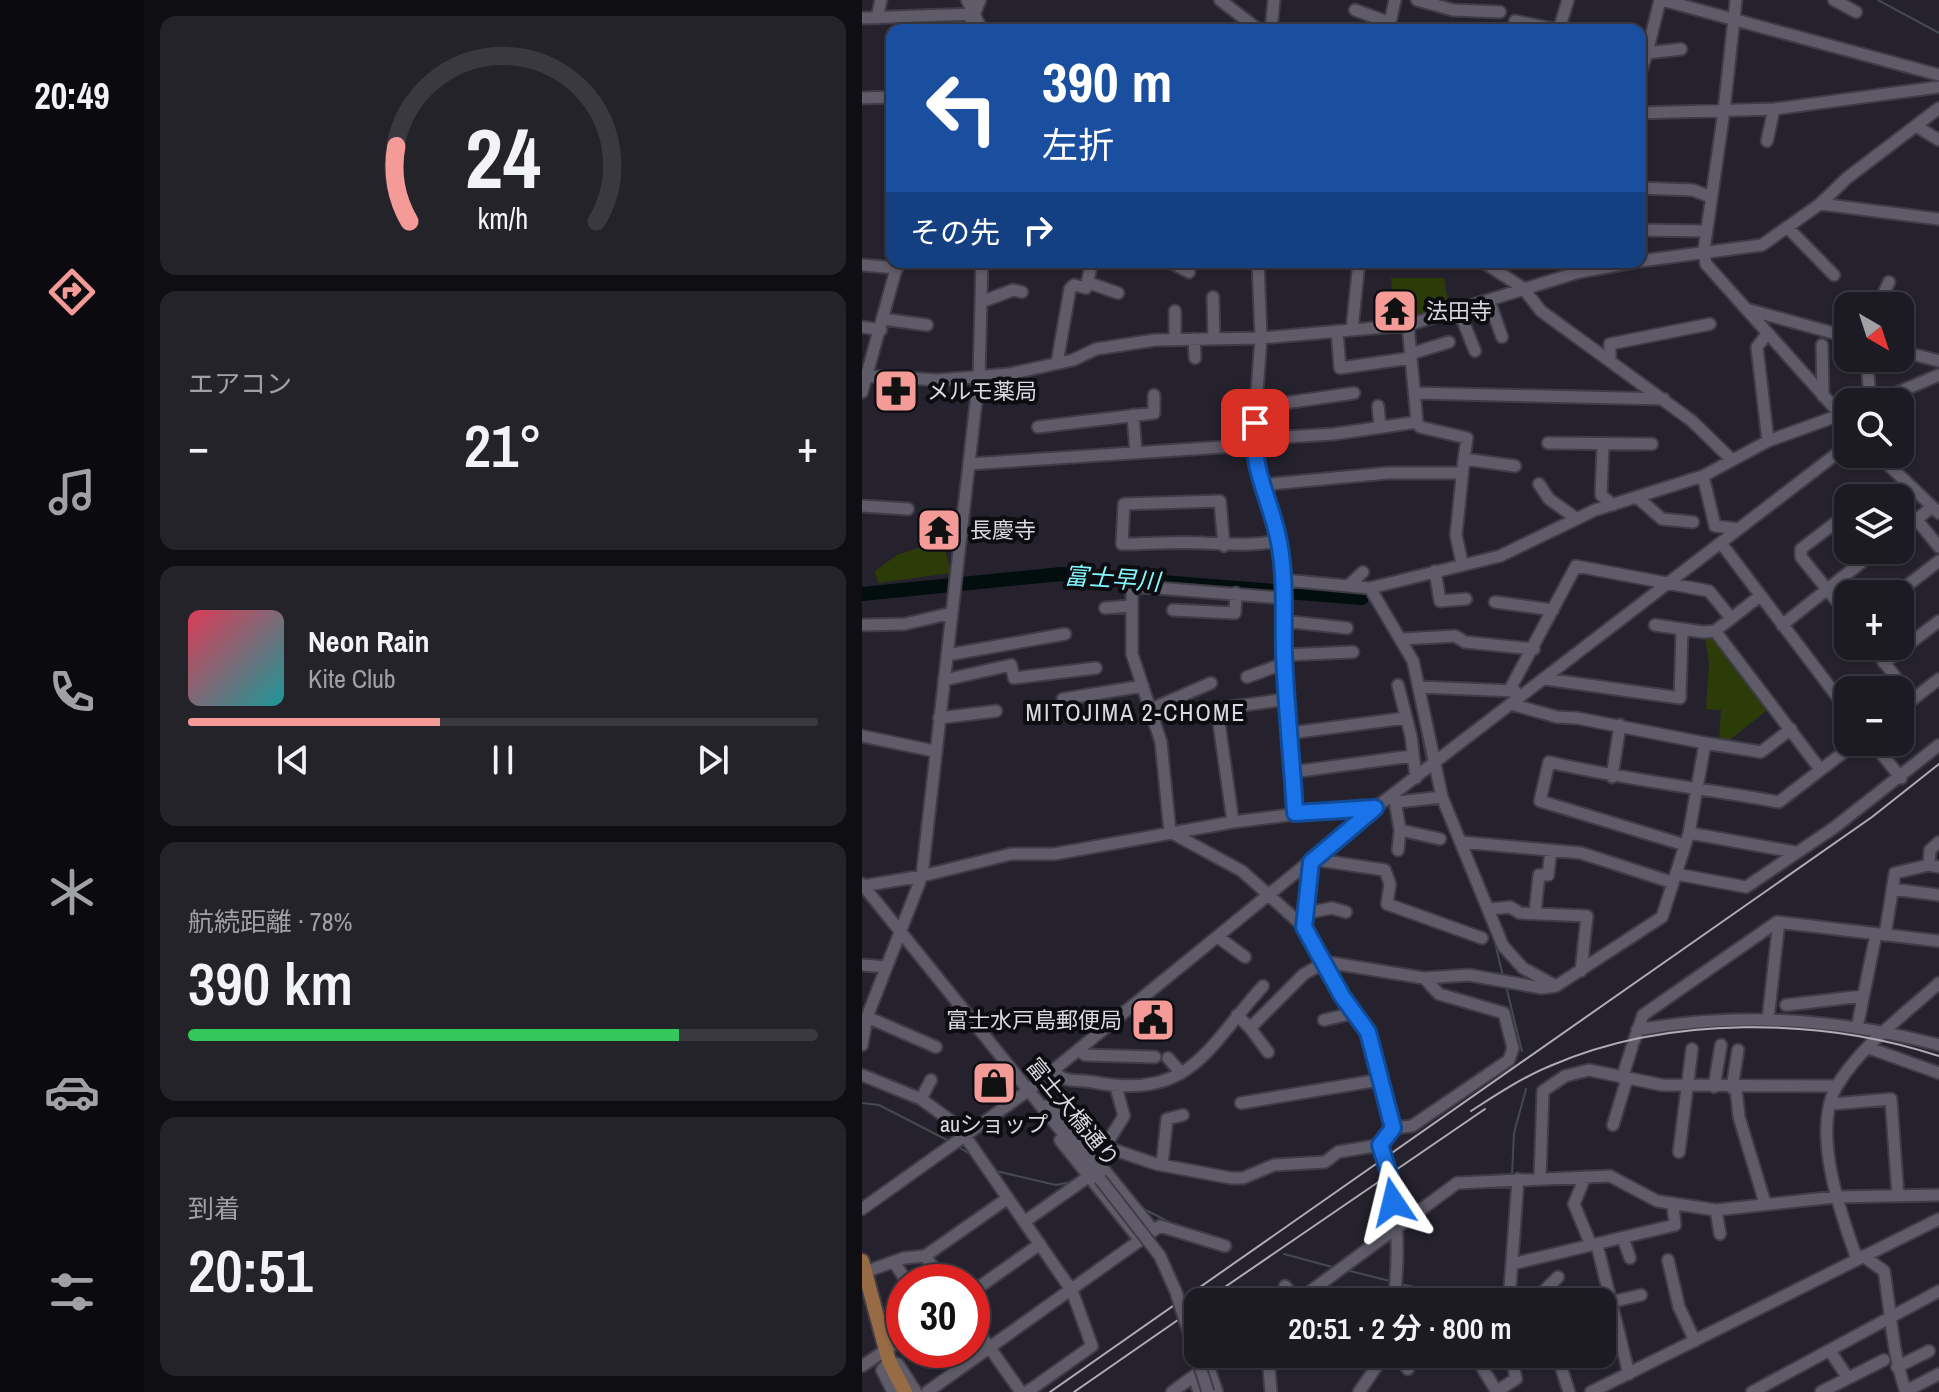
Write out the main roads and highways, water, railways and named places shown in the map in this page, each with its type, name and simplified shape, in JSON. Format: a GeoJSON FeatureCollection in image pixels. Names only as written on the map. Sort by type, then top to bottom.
{"type":"FeatureCollection","features":[{"type":"Feature","properties":{"kind":"main road"},"geometry":{"type":"LineString","coordinates":[[863,1269],[888,1355],[905,1392]]}},
{"type":"Feature","properties":{"kind":"waterway"},"geometry":{"type":"LineString","coordinates":[[1878,0],[1939,33]]}},
{"type":"Feature","properties":{"kind":"waterway","name":"富士早川"},"geometry":{"type":"LineString","coordinates":[[862,594],[1061,574],[1362,598]]}},
{"type":"Feature","properties":{"kind":"waterway"},"geometry":{"type":"LineString","coordinates":[[1362,598],[1372,601]]}},
{"type":"Feature","properties":{"kind":"waterway"},"geometry":{"type":"LineString","coordinates":[[1407,662],[1410,675]]}},
{"type":"Feature","properties":{"kind":"waterway"},"geometry":{"type":"LineString","coordinates":[[1415,697],[1427,761]]}},
{"type":"Feature","properties":{"kind":"waterway"},"geometry":{"type":"LineString","coordinates":[[1493,935],[1503,976]]}},
{"type":"Feature","properties":{"kind":"waterway"},"geometry":{"type":"LineString","coordinates":[[1506,986],[1522,1051]]}},
{"type":"Feature","properties":{"kind":"waterway"},"geometry":{"type":"LineString","coordinates":[[1512,1175],[1514,1133],[1526,1089]]}},
{"type":"Feature","properties":{"kind":"waterway"},"geometry":{"type":"LineString","coordinates":[[862,1103],[879,1105],[947,1140]]}},
{"type":"Feature","properties":{"kind":"waterway"},"geometry":{"type":"LineString","coordinates":[[960,1148],[970,1154]]}},
{"type":"Feature","properties":{"kind":"waterway"},"geometry":{"type":"LineString","coordinates":[[996,1171],[1056,1185],[1071,1182]]}},
{"type":"Feature","properties":{"kind":"waterway"},"geometry":{"type":"LineString","coordinates":[[1140,1207],[1173,1224]]}},
{"type":"Feature","properties":{"kind":"waterway"},"geometry":{"type":"LineString","coordinates":[[1284,1254],[1336,1268]]}},
{"type":"Feature","properties":{"kind":"waterway"},"geometry":{"type":"LineString","coordinates":[[1346,1270],[1390,1281]]}},
{"type":"Feature","properties":{"kind":"waterway"},"geometry":{"type":"LineString","coordinates":[[1400,1284],[1419,1288]]}},
{"type":"Feature","properties":{"kind":"railway"},"geometry":{"type":"LineString","coordinates":[[1050,1392],[1872,817],[1939,764]]}},
{"type":"Feature","properties":{"kind":"railway"},"geometry":{"type":"LineString","coordinates":[[1471,1111],[1530,1075],[1595,1049],[1643,1037],[1693,1030],[1744,1027],[1844,1034],[1939,1056]]}},
{"type":"Feature","properties":{"kind":"railway"},"geometry":{"type":"LineString","coordinates":[[1223,1288],[1485,1109]]}},
{"type":"Feature","properties":{"kind":"railway"},"geometry":{"type":"LineString","coordinates":[[1074,1392],[1184,1316]]}},
{"type":"Feature","properties":{"kind":"place","name":"法田寺"},"geometry":{"type":"Point","coordinates":[1395,311]}},
{"type":"Feature","properties":{"kind":"place","name":"メルモ薬局"},"geometry":{"type":"Point","coordinates":[896,391]}},
{"type":"Feature","properties":{"kind":"place","name":"長慶寺"},"geometry":{"type":"Point","coordinates":[939,530]}},
{"type":"Feature","properties":{"kind":"place","name":"富士水戸島郵便局"},"geometry":{"type":"Point","coordinates":[1153,1020]}},
{"type":"Feature","properties":{"kind":"place","name":"auショップ"},"geometry":{"type":"Point","coordinates":[994,1083]}},
{"type":"Feature","properties":{"kind":"district","name":"MITOJIMA 2-CHOME"},"geometry":{"type":"Point","coordinates":[1136,713]}}]}
